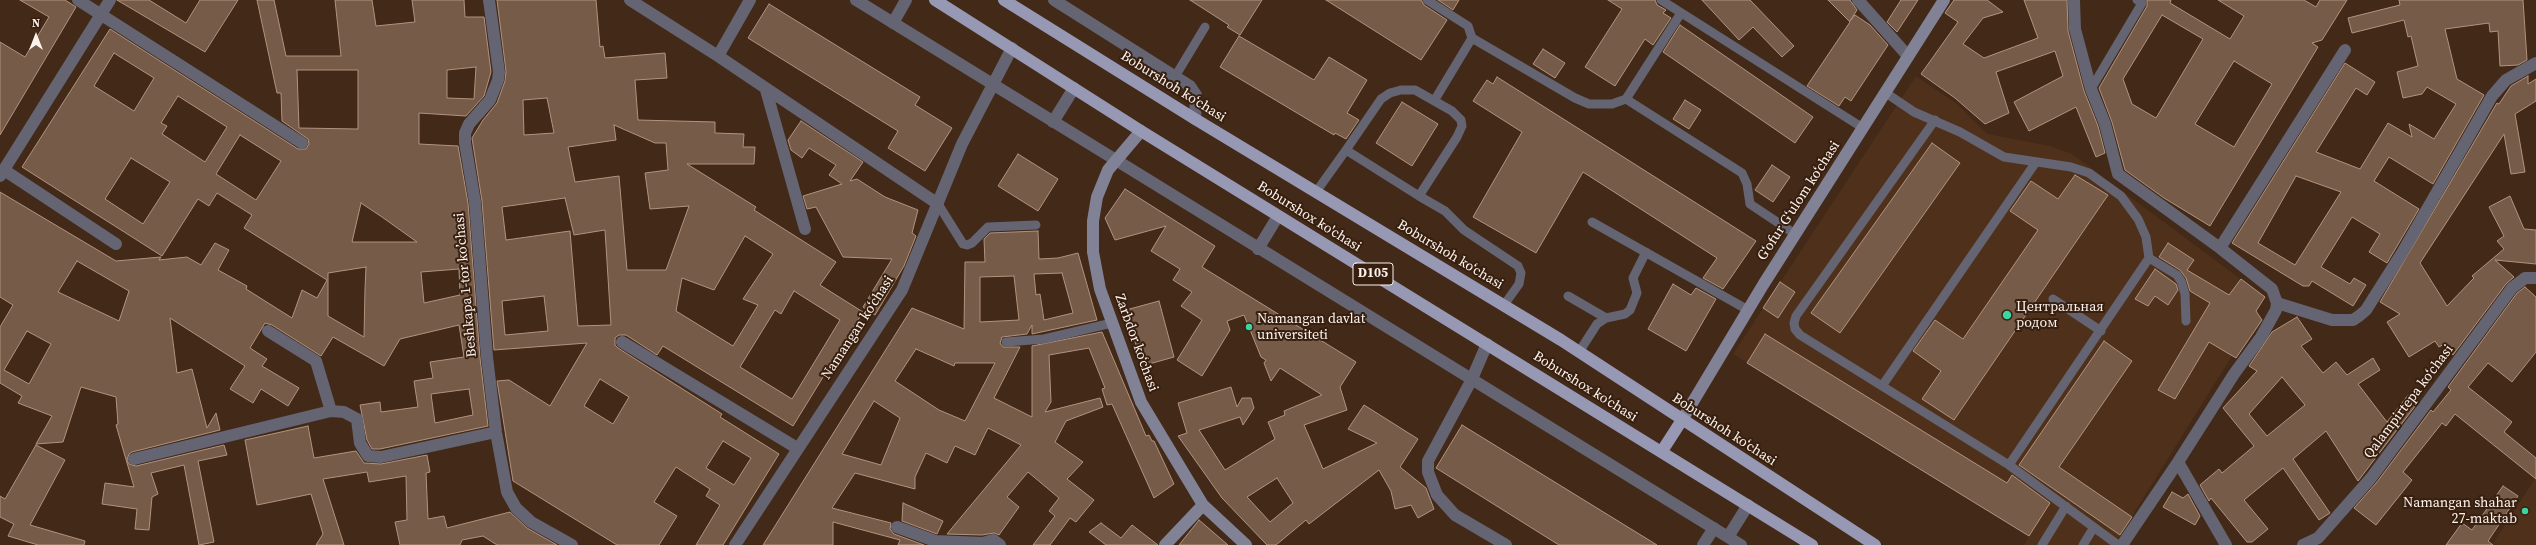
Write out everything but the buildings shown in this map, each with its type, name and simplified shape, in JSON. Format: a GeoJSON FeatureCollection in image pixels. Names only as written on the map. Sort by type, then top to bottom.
{"type":"FeatureCollection","features":[{"type":"Feature","properties":{"kind":"main road","name":"Boburshox ko'chasi"},"geometry":{"type":"LineString","coordinates":[[935,0],[1141,131],[1662,451],[1812,545]]}},
{"type":"Feature","properties":{"kind":"main road","name":"Boburshoh koʻchasi"},"geometry":{"type":"LineString","coordinates":[[1004,0],[1195,119],[1504,305],[1579,352],[1875,545]]}},
{"type":"Feature","properties":{"kind":"main road"},"geometry":{"type":"LineString","coordinates":[[1662,451],[1682,420]]}},
{"type":"Feature","properties":{"kind":"street"},"geometry":{"type":"LineString","coordinates":[[78,0],[302,143]]}},
{"type":"Feature","properties":{"kind":"street"},"geometry":{"type":"LineString","coordinates":[[110,0],[2,173],[116,244]]}},
{"type":"Feature","properties":{"kind":"street","name":"Beshkapa 1-tor koʼchasi"},"geometry":{"type":"LineString","coordinates":[[488,0],[499,72],[498,80],[490,100],[469,124],[465,133],[465,143],[474,202],[486,357],[496,432],[507,492],[516,508],[532,522],[572,545]]}},
{"type":"Feature","properties":{"kind":"street"},"geometry":{"type":"LineString","coordinates":[[630,0],[718,56],[766,90],[938,204]]}},
{"type":"Feature","properties":{"kind":"street"},"geometry":{"type":"LineString","coordinates":[[718,56],[750,0]]}},
{"type":"Feature","properties":{"kind":"street"},"geometry":{"type":"LineString","coordinates":[[856,0],[1471,381],[1741,545]]}},
{"type":"Feature","properties":{"kind":"street"},"geometry":{"type":"LineString","coordinates":[[893,22],[906,0]]}},
{"type":"Feature","properties":{"kind":"street"},"geometry":{"type":"LineString","coordinates":[[1054,0],[1176,75],[1190,86],[1196,95],[1195,119]]}},
{"type":"Feature","properties":{"kind":"street"},"geometry":{"type":"LineString","coordinates":[[1858,0],[1908,56]]}},
{"type":"Feature","properties":{"kind":"street","name":"Gʻofur Gʻulom koʻchasi"},"geometry":{"type":"LineString","coordinates":[[1682,420],[1795,234],[1944,0]]}},
{"type":"Feature","properties":{"kind":"street"},"geometry":{"type":"LineString","coordinates":[[2074,0],[2075,28],[2091,89],[2105,124],[2118,174],[2220,248],[2272,289],[2277,303],[2276,310],[2261,337],[2234,374],[2178,462],[2122,545]]}},
{"type":"Feature","properties":{"kind":"street","name":"Namangan koʻchasi"},"geometry":{"type":"LineString","coordinates":[[735,545],[797,448],[902,290],[962,144],[1012,48]]}},
{"type":"Feature","properties":{"kind":"street"},"geometry":{"type":"LineString","coordinates":[[2220,248],[2345,50]]}},
{"type":"Feature","properties":{"kind":"street"},"geometry":{"type":"LineString","coordinates":[[2277,303],[2332,320],[2353,320],[2366,310],[2402,253],[2492,96],[2506,80],[2536,63]]}},
{"type":"Feature","properties":{"kind":"street"},"geometry":{"type":"LineString","coordinates":[[1053,122],[1074,88]]}},
{"type":"Feature","properties":{"kind":"street"},"geometry":{"type":"LineString","coordinates":[[766,90],[805,229]]}},
{"type":"Feature","properties":{"kind":"street","name":"Zarbdor koʻchasi"},"geometry":{"type":"LineString","coordinates":[[1141,131],[1108,170],[1097,197],[1093,221],[1093,252],[1100,289],[1141,402],[1203,504],[1246,545]]}},
{"type":"Feature","properties":{"kind":"street"},"geometry":{"type":"LineString","coordinates":[[1258,249],[1278,216]]}},
{"type":"Feature","properties":{"kind":"street","name":"Qalampirtepa koʻchasi"},"geometry":{"type":"LineString","coordinates":[[2303,545],[2318,538],[2371,478],[2512,288],[2525,278],[2536,278]]}},
{"type":"Feature","properties":{"kind":"street"},"geometry":{"type":"LineString","coordinates":[[268,331],[316,361],[331,411]]}},
{"type":"Feature","properties":{"kind":"street"},"geometry":{"type":"LineString","coordinates":[[622,342],[797,448]]}},
{"type":"Feature","properties":{"kind":"street"},"geometry":{"type":"LineString","coordinates":[[1487,344],[1471,381],[1428,460],[1428,472],[1437,495],[1456,515],[1506,545]]}},
{"type":"Feature","properties":{"kind":"street"},"geometry":{"type":"LineString","coordinates":[[134,459],[331,411],[344,412],[357,420],[360,443],[368,456],[381,457],[496,432]]}},
{"type":"Feature","properties":{"kind":"street"},"geometry":{"type":"LineString","coordinates":[[2178,462],[2226,545]]}},
{"type":"Feature","properties":{"kind":"street"},"geometry":{"type":"LineString","coordinates":[[1165,545],[1203,504]]}},
{"type":"Feature","properties":{"kind":"street"},"geometry":{"type":"LineString","coordinates":[[1728,537],[1748,505]]}},
{"type":"Feature","properties":{"kind":"street"},"geometry":{"type":"LineString","coordinates":[[897,527],[935,541],[983,542],[993,540],[1000,545]]}},
{"type":"Feature","properties":{"kind":"street"},"geometry":{"type":"LineString","coordinates":[[1703,545],[1714,528]]}},
{"type":"Feature","properties":{"kind":"lane"},"geometry":{"type":"LineString","coordinates":[[1427,0],[1468,26],[1472,38],[1575,98],[1589,104],[1612,104],[1626,100],[1680,13]]}},
{"type":"Feature","properties":{"kind":"lane"},"geometry":{"type":"LineString","coordinates":[[1661,0],[1863,128]]}},
{"type":"Feature","properties":{"kind":"lane"},"geometry":{"type":"LineString","coordinates":[[2091,89],[2141,1]]}},
{"type":"Feature","properties":{"kind":"lane"},"geometry":{"type":"LineString","coordinates":[[1176,75],[1205,27]]}},
{"type":"Feature","properties":{"kind":"lane"},"geometry":{"type":"LineString","coordinates":[[1434,101],[1472,38]]}},
{"type":"Feature","properties":{"kind":"lane"},"geometry":{"type":"LineString","coordinates":[[1316,192],[1381,99],[1401,90],[1415,90],[1452,111],[1461,120],[1462,126],[1419,196]]}},
{"type":"Feature","properties":{"kind":"lane"},"geometry":{"type":"LineString","coordinates":[[1886,93],[1914,112],[1935,120],[2004,157],[2080,169],[2121,196],[2138,219],[2146,238],[2149,258],[2009,465]]}},
{"type":"Feature","properties":{"kind":"lane"},"geometry":{"type":"LineString","coordinates":[[1626,100],[1742,173],[1747,184],[1750,204],[1795,234]]}},
{"type":"Feature","properties":{"kind":"lane"},"geometry":{"type":"LineString","coordinates":[[1935,120],[1796,316],[1794,323],[1800,335],[2009,465],[2118,545]]}},
{"type":"Feature","properties":{"kind":"lane"},"geometry":{"type":"LineString","coordinates":[[1346,150],[1445,211],[1464,230],[1518,266],[1521,273],[1519,284],[1504,305]]}},
{"type":"Feature","properties":{"kind":"lane"},"geometry":{"type":"LineString","coordinates":[[1882,386],[2036,162]]}},
{"type":"Feature","properties":{"kind":"lane"},"geometry":{"type":"LineString","coordinates":[[2109,188],[2118,174]]}},
{"type":"Feature","properties":{"kind":"lane"},"geometry":{"type":"LineString","coordinates":[[938,204],[963,244],[967,245],[972,243],[988,227],[1036,226]]}},
{"type":"Feature","properties":{"kind":"lane"},"geometry":{"type":"LineString","coordinates":[[1592,222],[1748,310]]}},
{"type":"Feature","properties":{"kind":"lane"},"geometry":{"type":"LineString","coordinates":[[1579,352],[1597,324],[1606,318],[1625,314],[1633,305],[1637,293],[1633,278],[1646,252]]}},
{"type":"Feature","properties":{"kind":"lane"},"geometry":{"type":"LineString","coordinates":[[2149,258],[2177,275],[2181,281],[2185,294],[2186,321]]}},
{"type":"Feature","properties":{"kind":"lane"},"geometry":{"type":"LineString","coordinates":[[1568,296],[1606,318]]}},
{"type":"Feature","properties":{"kind":"lane"},"geometry":{"type":"LineString","coordinates":[[2053,298],[2101,331]]}},
{"type":"Feature","properties":{"kind":"lane"},"geometry":{"type":"LineString","coordinates":[[1006,342],[1044,339],[1112,323]]}},
{"type":"Feature","properties":{"kind":"lane"},"geometry":{"type":"LineString","coordinates":[[2042,545],[2066,506]]}},
{"type":"Feature","properties":{"kind":"lane"},"geometry":{"type":"LineString","coordinates":[[2083,545],[2094,527]]}},
{"type":"Feature","properties":{"kind":"shaded area","name":"Центральная родом"},"geometry":{"type":"Polygon","coordinates":[[[1916,76],[1957,104],[1987,134],[2050,146],[2072,154],[2265,297],[2232,356],[2114,545],[2024,545],[2029,536],[1733,354],[1916,76]]]}},
{"type":"Feature","properties":{"kind":"shaded area","name":"Namangan shahar 27-maktab"},"geometry":{"type":"Polygon","coordinates":[[[2536,477],[2536,545],[2492,545],[2536,477]]]}},
{"type":"Feature","properties":{"kind":"place","name":"Центральная родом"},"geometry":{"type":"Point","coordinates":[2007,315]}},
{"type":"Feature","properties":{"kind":"place","name":"Namangan davlat universiteti"},"geometry":{"type":"Point","coordinates":[1249,327]}},
{"type":"Feature","properties":{"kind":"place","name":"Namangan shahar 27-maktab"},"geometry":{"type":"Point","coordinates":[2525,511]}}]}
